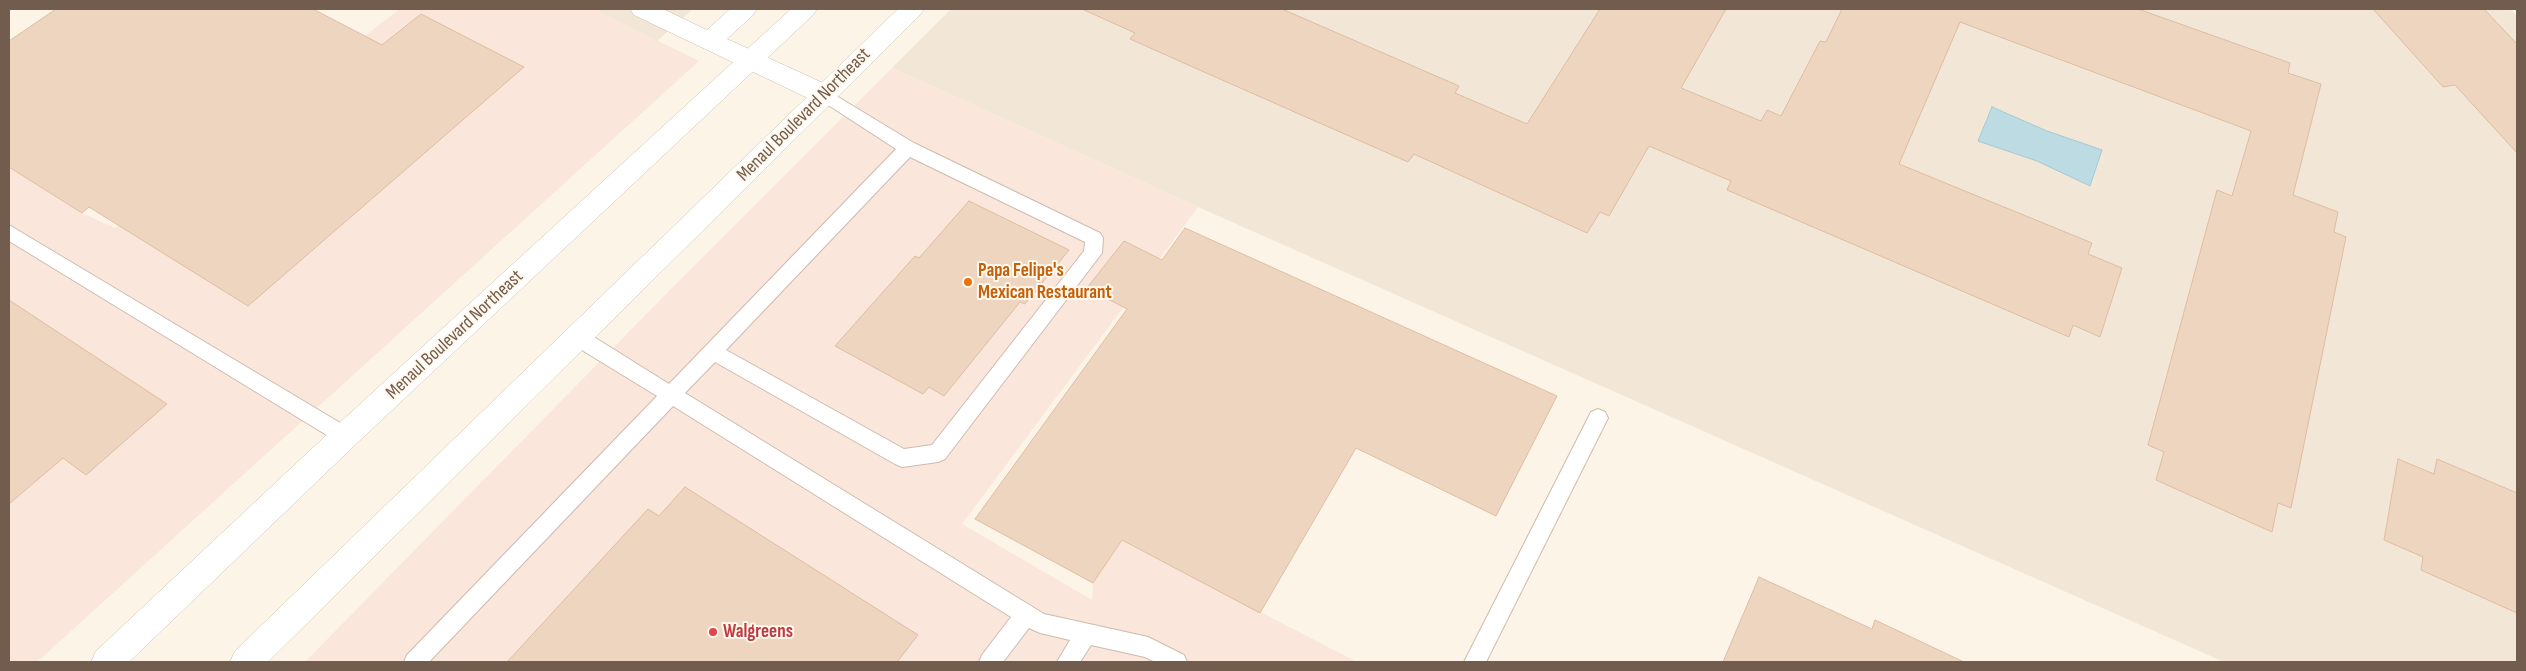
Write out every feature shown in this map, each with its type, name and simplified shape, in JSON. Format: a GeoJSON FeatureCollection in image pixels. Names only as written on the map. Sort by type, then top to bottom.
{"type":"FeatureCollection","features":[{"type":"Feature","properties":{"kind":"main road"},"geometry":{"type":"LineString","coordinates":[[642,9],[709,42],[826,95]]}},
{"type":"Feature","properties":{"kind":"main road"},"geometry":{"type":"LineString","coordinates":[[709,42],[745,9]]}},
{"type":"Feature","properties":{"kind":"main road","name":"Menaul Boulevard Northeast"},"geometry":{"type":"LineString","coordinates":[[107,662],[346,436],[805,9]]}},
{"type":"Feature","properties":{"kind":"main road","name":"Menaul Boulevard Northeast"},"geometry":{"type":"LineString","coordinates":[[246,662],[579,338],[912,9]]}},
{"type":"Feature","properties":{"kind":"lane"},"geometry":{"type":"LineString","coordinates":[[713,352],[902,458],[938,453],[1093,253],[1094,238],[908,148],[826,95]]}},
{"type":"Feature","properties":{"kind":"lane"},"geometry":{"type":"LineString","coordinates":[[415,662],[908,148]]}},
{"type":"Feature","properties":{"kind":"lane"},"geometry":{"type":"LineString","coordinates":[[9,232],[346,436]]}},
{"type":"Feature","properties":{"kind":"lane"},"geometry":{"type":"LineString","coordinates":[[579,338],[1040,623],[1148,647],[1176,662]]}},
{"type":"Feature","properties":{"kind":"lane"},"geometry":{"type":"LineString","coordinates":[[1475,662],[1598,418]]}},
{"type":"Feature","properties":{"kind":"lane"},"geometry":{"type":"LineString","coordinates":[[990,662],[1026,615]]}},
{"type":"Feature","properties":{"kind":"lane"},"geometry":{"type":"LineString","coordinates":[[1068,662],[1086,634]]}},
{"type":"Feature","properties":{"kind":"shaded area"},"geometry":{"type":"Polygon","coordinates":[[[400,9],[593,9],[699,61],[37,662],[13,662],[9,659],[9,167],[82,213],[115,228],[400,9]]]}},
{"type":"Feature","properties":{"kind":"shaded area"},"geometry":{"type":"Polygon","coordinates":[[[593,9],[693,9],[657,41],[593,9]]]}},
{"type":"Feature","properties":{"kind":"shaded area"},"geometry":{"type":"Polygon","coordinates":[[[951,9],[2510,9],[2517,16],[2517,662],[2224,662],[1198,207],[892,68],[951,9]]]}},
{"type":"Feature","properties":{"kind":"shaded area"},"geometry":{"type":"Polygon","coordinates":[[[892,68],[1198,207],[962,524],[1092,600],[1093,583],[1121,540],[1357,662],[305,662],[670,290],[892,68]]]}},
{"type":"Feature","properties":{"kind":"water"},"geometry":{"type":"Polygon","coordinates":[[[1992,107],[2047,131],[2102,150],[2090,186],[2037,161],[1978,141],[1992,107]]]}},
{"type":"Feature","properties":{"kind":"building"},"geometry":{"type":"Polygon","coordinates":[[[56,9],[313,9],[382,45],[421,14],[524,67],[248,306],[89,207],[82,213],[9,167],[9,41],[56,9]]]}},
{"type":"Feature","properties":{"kind":"building"},"geometry":{"type":"Polygon","coordinates":[[[1082,9],[1282,9],[1459,86],[1455,93],[1527,124],[1600,9],[1726,9],[1681,88],[1761,121],[1767,110],[1781,116],[1820,41],[1826,42],[1842,9],[2138,9],[2290,63],[2288,73],[2321,84],[2293,195],[2338,212],[2334,232],[2346,237],[2291,508],[2278,503],[2272,532],[2156,480],[2164,452],[2148,445],[2217,190],[2232,196],[2251,131],[1960,22],[1899,164],[2092,243],[2088,254],[2122,268],[2100,337],[2073,325],[2069,337],[1727,190],[1731,181],[1649,146],[1609,216],[1600,212],[1587,233],[1414,154],[1408,162],[1204,72],[1130,39],[1135,33],[1082,9]]]}},
{"type":"Feature","properties":{"kind":"building"},"geometry":{"type":"Polygon","coordinates":[[[2373,9],[2484,9],[2517,44],[2517,153],[2455,85],[2443,87],[2373,9]]]}},
{"type":"Feature","properties":{"kind":"building","name":"Papa Felipe's Mexican Restaurant"},"geometry":{"type":"Polygon","coordinates":[[[969,201],[1069,250],[1025,304],[1020,302],[944,396],[929,387],[923,394],[835,346],[915,256],[919,258],[969,201]]]}},
{"type":"Feature","properties":{"kind":"building"},"geometry":{"type":"Polygon","coordinates":[[[1185,228],[1557,396],[1496,516],[1356,448],[1260,613],[1122,540],[1093,583],[975,519],[1127,309],[1087,288],[1124,241],[1162,260],[1185,228]]]}},
{"type":"Feature","properties":{"kind":"building"},"geometry":{"type":"Polygon","coordinates":[[[9,300],[167,404],[86,475],[63,458],[9,504],[9,300]]]}},
{"type":"Feature","properties":{"kind":"building"},"geometry":{"type":"Polygon","coordinates":[[[2398,459],[2434,474],[2437,459],[2517,493],[2517,613],[2421,570],[2423,557],[2384,540],[2398,459]]]}},
{"type":"Feature","properties":{"kind":"building"},"geometry":{"type":"Polygon","coordinates":[[[685,487],[918,635],[897,662],[507,662],[648,509],[659,516],[685,487]]]}},
{"type":"Feature","properties":{"kind":"building"},"geometry":{"type":"Polygon","coordinates":[[[1759,577],[1872,629],[1875,620],[1964,662],[1723,662],[1759,577]]]}},
{"type":"Feature","properties":{"kind":"place","name":"Papa Felipe's Mexican Restaurant"},"geometry":{"type":"Point","coordinates":[968,282]}},
{"type":"Feature","properties":{"kind":"place","name":"Walgreens"},"geometry":{"type":"Point","coordinates":[713,632]}}]}
